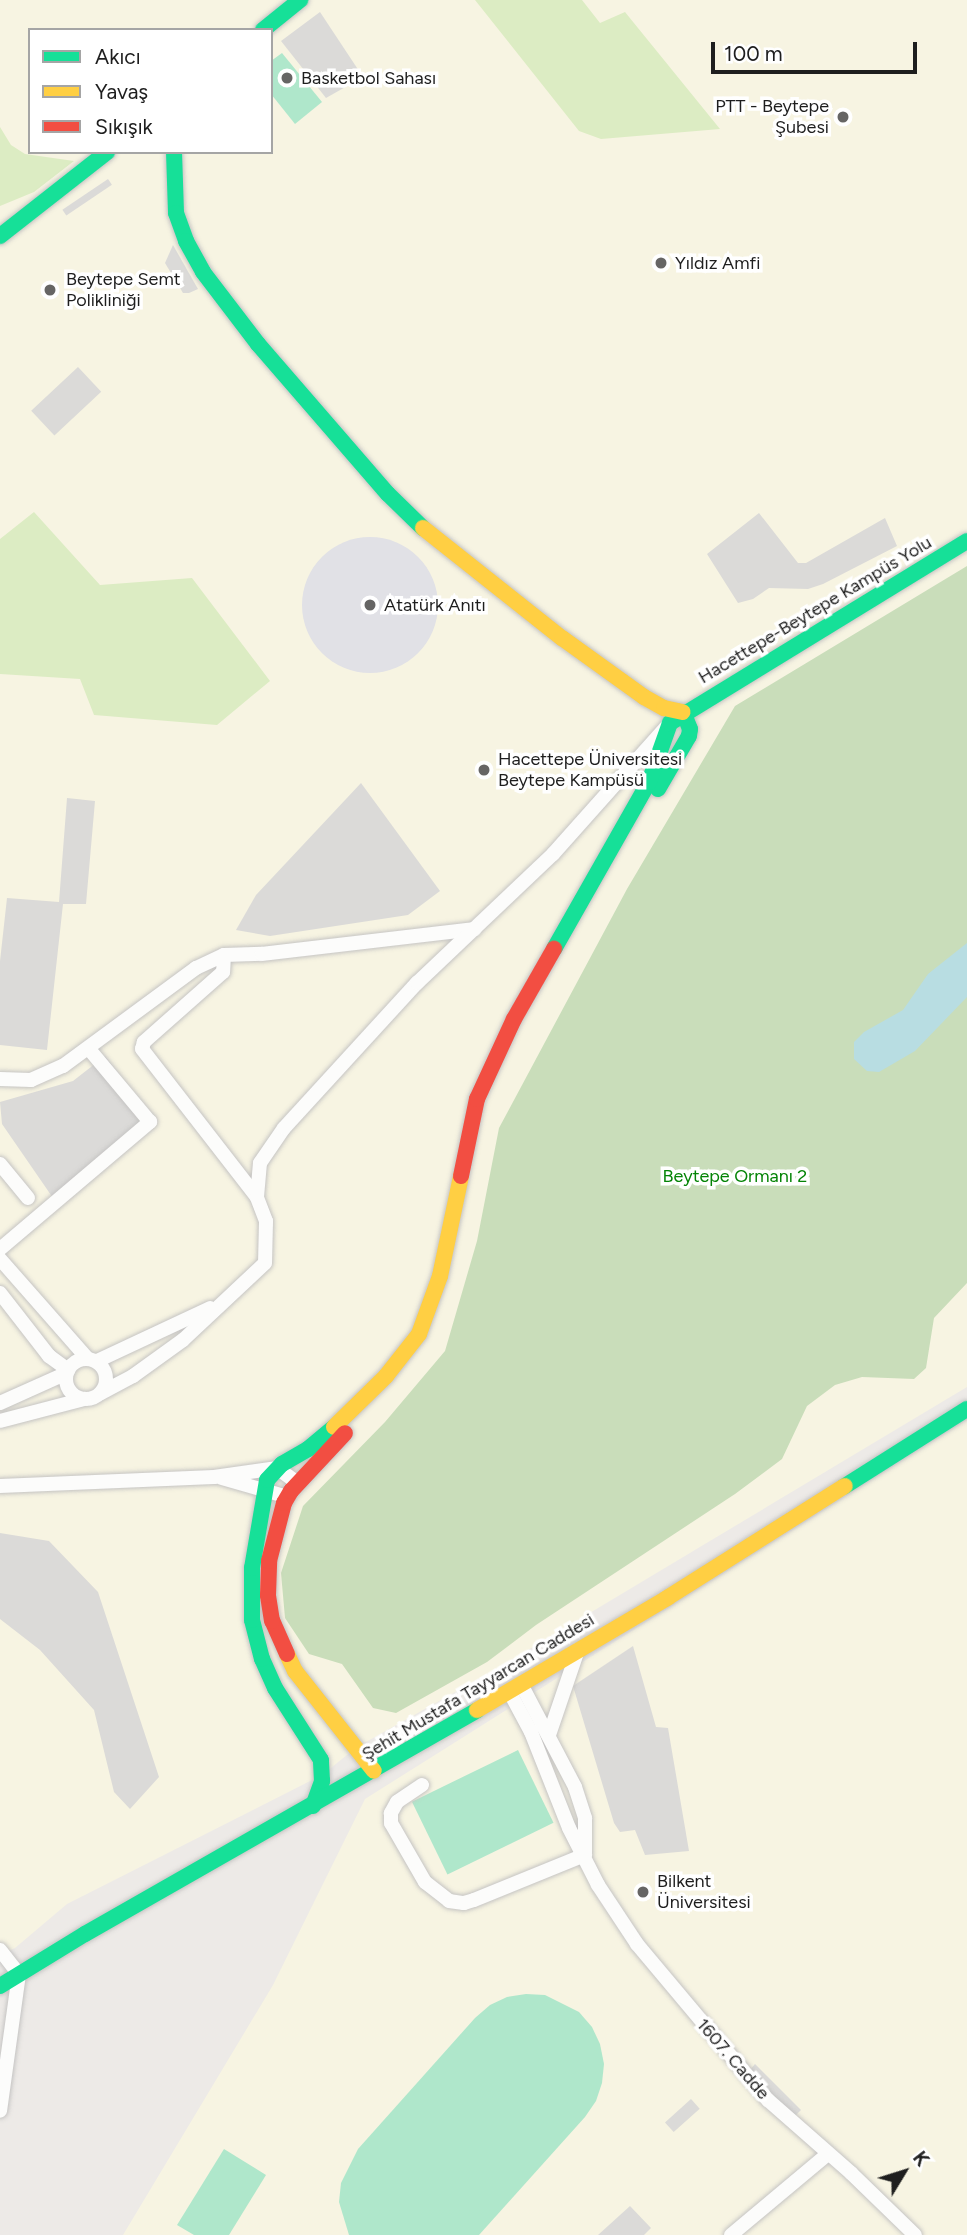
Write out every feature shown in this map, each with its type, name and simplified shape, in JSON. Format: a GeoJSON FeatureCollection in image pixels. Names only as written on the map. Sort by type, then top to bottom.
{"type":"FeatureCollection","features":[{"type":"Feature","properties":{"kind":"street"},"geometry":{"type":"LineString","coordinates":[[265,28],[300,0]]}},
{"type":"Feature","properties":{"kind":"street"},"geometry":{"type":"LineString","coordinates":[[3,236],[105,154]]}},
{"type":"Feature","properties":{"kind":"street"},"geometry":{"type":"LineString","coordinates":[[172,155],[176,213],[186,241],[203,272],[258,344],[388,494],[431,536],[562,638],[644,697],[664,708],[683,712],[690,729],[689,736],[526,1020],[492,1094],[484,1116],[452,1275],[436,1324],[392,1384],[293,1490],[269,1561],[272,1621],[295,1671],[374,1771]]}},
{"type":"Feature","properties":{"kind":"street","name":"Hacettepe-Beytepe Kampüs Yolu"},"geometry":{"type":"LineString","coordinates":[[670,723],[683,712],[967,541]]}},
{"type":"Feature","properties":{"kind":"street"},"geometry":{"type":"LineString","coordinates":[[257,1197],[260,1163],[284,1129],[382,1019],[553,854],[670,723]]}},
{"type":"Feature","properties":{"kind":"street"},"geometry":{"type":"LineString","coordinates":[[0,1486],[214,1476],[277,1468],[308,1449],[341,1422],[386,1376],[419,1334],[440,1276],[477,1099],[514,1019],[649,782],[660,758],[670,723]]}},
{"type":"Feature","properties":{"kind":"street"},"geometry":{"type":"LineString","coordinates":[[4,1083],[49,1073],[89,1049],[196,968],[224,955],[262,954],[475,929]]}},
{"type":"Feature","properties":{"kind":"street"},"geometry":{"type":"LineString","coordinates":[[0,1421],[84,1399],[133,1376],[183,1340],[217,1304],[265,1264],[265,1221],[257,1197],[142,1049],[145,1042],[223,972],[224,955]]}},
{"type":"Feature","properties":{"kind":"street"},"geometry":{"type":"LineString","coordinates":[[0,1250],[150,1122],[89,1049]]}},
{"type":"Feature","properties":{"kind":"street"},"geometry":{"type":"LineString","coordinates":[[0,1164],[29,1198]]}},
{"type":"Feature","properties":{"kind":"street"},"geometry":{"type":"LineString","coordinates":[[0,1259],[106,1377],[101,1393]]}},
{"type":"Feature","properties":{"kind":"street"},"geometry":{"type":"LineString","coordinates":[[0,1293],[49,1356],[67,1371],[69,1390],[84,1399]]}},
{"type":"Feature","properties":{"kind":"street"},"geometry":{"type":"LineString","coordinates":[[0,1403],[67,1371],[79,1360],[92,1360],[217,1304]]}},
{"type":"Feature","properties":{"kind":"street","name":"Şehit Mustafa Tayyarcan Caddesi"},"geometry":{"type":"LineString","coordinates":[[0,1985],[515,1688],[967,1409]]}},
{"type":"Feature","properties":{"kind":"street"},"geometry":{"type":"LineString","coordinates":[[277,1468],[293,1490]]}},
{"type":"Feature","properties":{"kind":"street"},"geometry":{"type":"LineString","coordinates":[[277,1468],[264,1488],[250,1581],[252,1620],[262,1659],[275,1688],[321,1760],[338,1776],[357,1781]]}},
{"type":"Feature","properties":{"kind":"street"},"geometry":{"type":"LineString","coordinates":[[214,1476],[264,1488],[293,1490]]}},
{"type":"Feature","properties":{"kind":"street"},"geometry":{"type":"LineString","coordinates":[[549,1735],[578,1650]]}},
{"type":"Feature","properties":{"kind":"street","name":"1607. Cadde"},"geometry":{"type":"LineString","coordinates":[[515,1688],[549,1735],[580,1804],[584,1818],[585,1855]]}},
{"type":"Feature","properties":{"kind":"street","name":"1607. Cadde"},"geometry":{"type":"LineString","coordinates":[[515,1688],[569,1828],[612,1908],[684,2004],[768,2100],[915,2235]]}},
{"type":"Feature","properties":{"kind":"street"},"geometry":{"type":"LineString","coordinates":[[313,1806],[322,1781],[321,1760]]}},
{"type":"Feature","properties":{"kind":"street"},"geometry":{"type":"LineString","coordinates":[[422,1785],[397,1802],[390,1818],[425,1882],[449,1901],[464,1903],[474,1900],[585,1855]]}},
{"type":"Feature","properties":{"kind":"street"},"geometry":{"type":"LineString","coordinates":[[0,1950],[19,1974],[0,2110]]}},
{"type":"Feature","properties":{"kind":"street"},"geometry":{"type":"LineString","coordinates":[[731,2235],[828,2154]]}},
{"type":"Feature","properties":{"kind":"shaded area","name":"Hacettepe Üniversitesi Beytepe Kampüsü"},"geometry":{"type":"Polygon","coordinates":[[[0,0],[967,0],[967,1387],[498,1668],[357,1747],[322,1775],[67,1904],[15,1948],[0,1955],[0,0]]]}},
{"type":"Feature","properties":{"kind":"shaded area"},"geometry":{"type":"Polygon","coordinates":[[[320,12],[363,77],[326,98],[281,41],[320,12]]]}},
{"type":"Feature","properties":{"kind":"shaded area"},"geometry":{"type":"Polygon","coordinates":[[[108,179],[112,185],[66,216],[62,210],[108,179]]]}},
{"type":"Feature","properties":{"kind":"shaded area"},"geometry":{"type":"Polygon","coordinates":[[[173,245],[198,289],[183,293],[165,263],[173,245]]]}},
{"type":"Feature","properties":{"kind":"shaded area"},"geometry":{"type":"Polygon","coordinates":[[[78,367],[101,392],[54,436],[31,411],[78,367]]]}},
{"type":"Feature","properties":{"kind":"shaded area"},"geometry":{"type":"Polygon","coordinates":[[[759,513],[798,563],[806,563],[885,518],[897,546],[823,584],[808,589],[769,588],[753,599],[738,603],[707,554],[759,513]]]}},
{"type":"Feature","properties":{"kind":"shaded area"},"geometry":{"type":"Polygon","coordinates":[[[370,537],[396,542],[418,557],[433,579],[438,605],[433,631],[418,653],[396,668],[370,673],[344,668],[322,653],[307,631],[302,605],[307,579],[322,557],[344,542],[370,537]]]}},
{"type":"Feature","properties":{"kind":"shaded area"},"geometry":{"type":"Polygon","coordinates":[[[361,783],[440,891],[408,915],[270,936],[236,930],[256,895],[361,783]]]}},
{"type":"Feature","properties":{"kind":"shaded area"},"geometry":{"type":"Polygon","coordinates":[[[67,798],[95,801],[86,904],[63,904],[47,1050],[0,1045],[0,961],[7,898],[59,902],[67,798]]]}},
{"type":"Feature","properties":{"kind":"shaded area"},"geometry":{"type":"Polygon","coordinates":[[[105,1056],[152,1117],[53,1198],[2,1124],[0,1102],[73,1081],[105,1056]]]}},
{"type":"Feature","properties":{"kind":"shaded area","name":"Bilkent Üniversitesi"},"geometry":{"type":"Polygon","coordinates":[[[967,1420],[967,2235],[123,2235],[273,1985],[365,1799],[967,1420]]]}},
{"type":"Feature","properties":{"kind":"shaded area"},"geometry":{"type":"Polygon","coordinates":[[[0,1533],[49,1541],[98,1592],[159,1777],[130,1809],[114,1792],[94,1710],[40,1650],[0,1619],[0,1533]]]}},
{"type":"Feature","properties":{"kind":"shaded area"},"geometry":{"type":"Polygon","coordinates":[[[633,1646],[656,1727],[668,1728],[689,1851],[645,1855],[635,1830],[620,1832],[614,1823],[573,1686],[633,1646]]]}},
{"type":"Feature","properties":{"kind":"shaded area"},"geometry":{"type":"Polygon","coordinates":[[[755,2064],[801,2110],[793,2118],[749,2071],[755,2064]]]}},
{"type":"Feature","properties":{"kind":"shaded area"},"geometry":{"type":"Polygon","coordinates":[[[691,2099],[700,2109],[674,2132],[665,2122],[691,2099]]]}},
{"type":"Feature","properties":{"kind":"shaded area"},"geometry":{"type":"Polygon","coordinates":[[[630,2206],[651,2228],[644,2235],[598,2235],[630,2206]]]}},
{"type":"Feature","properties":{"kind":"green space"},"geometry":{"type":"Polygon","coordinates":[[[475,0],[582,0],[600,23],[625,12],[720,129],[601,139],[579,131],[475,0]]]}},
{"type":"Feature","properties":{"kind":"green space","name":"Basketbol Sahası"},"geometry":{"type":"Polygon","coordinates":[[[282,53],[322,102],[295,124],[273,96],[273,60],[282,53]]]}},
{"type":"Feature","properties":{"kind":"green space"},"geometry":{"type":"Polygon","coordinates":[[[0,127],[11,145],[25,154],[74,161],[34,192],[0,206],[0,127]]]}},
{"type":"Feature","properties":{"kind":"green space"},"geometry":{"type":"Polygon","coordinates":[[[34,512],[100,585],[192,578],[270,681],[217,725],[94,715],[80,679],[0,674],[0,539],[34,512]]]}},
{"type":"Feature","properties":{"kind":"green space","name":"Beytepe Ormanı 2"},"geometry":{"type":"Polygon","coordinates":[[[967,566],[967,1283],[934,1318],[926,1368],[914,1379],[862,1377],[835,1385],[807,1406],[782,1459],[735,1494],[536,1625],[487,1662],[396,1713],[373,1708],[342,1664],[309,1654],[285,1618],[281,1573],[303,1506],[385,1422],[445,1351],[477,1241],[499,1128],[627,889],[735,706],[967,566]]]}},
{"type":"Feature","properties":{"kind":"green space"},"geometry":{"type":"Polygon","coordinates":[[[518,1750],[554,1823],[447,1875],[412,1802],[518,1750]]]}},
{"type":"Feature","properties":{"kind":"green space"},"geometry":{"type":"Polygon","coordinates":[[[545,1995],[579,2012],[592,2027],[600,2044],[604,2064],[596,2101],[585,2117],[479,2235],[349,2235],[339,2202],[341,2183],[358,2149],[475,2018],[490,2005],[507,1997],[545,1995]]]}},
{"type":"Feature","properties":{"kind":"green space"},"geometry":{"type":"Polygon","coordinates":[[[224,2149],[266,2175],[229,2235],[194,2235],[177,2225],[224,2149]]]}},
{"type":"Feature","properties":{"kind":"water"},"geometry":{"type":"Polygon","coordinates":[[[967,943],[967,997],[915,1051],[879,1072],[867,1071],[854,1059],[854,1042],[864,1032],[903,1010],[928,974],[967,943]]]}},
{"type":"Feature","properties":{"kind":"traffic: fast"},"geometry":{"type":"LineString","coordinates":[[265,28],[300,0]]}},
{"type":"Feature","properties":{"kind":"traffic: fast"},"geometry":{"type":"LineString","coordinates":[[0,236],[104,154]]}},
{"type":"Feature","properties":{"kind":"traffic: fast"},"geometry":{"type":"LineString","coordinates":[[174,154],[176,213],[186,241],[203,272],[258,344],[388,494],[423,528]]}},
{"type":"Feature","properties":{"kind":"traffic: fast"},"geometry":{"type":"LineString","coordinates":[[554,949],[649,782],[670,723],[967,541]]}},
{"type":"Feature","properties":{"kind":"traffic: fast"},"geometry":{"type":"LineString","coordinates":[[658,789],[689,736],[690,729],[683,712]]}},
{"type":"Feature","properties":{"kind":"traffic: fast"},"geometry":{"type":"LineString","coordinates":[[845,1486],[967,1409]]}},
{"type":"Feature","properties":{"kind":"traffic: fast"},"geometry":{"type":"LineString","coordinates":[[313,1806],[322,1781],[321,1760],[275,1688],[262,1659],[252,1620],[252,1568],[267,1480],[282,1464],[308,1449],[334,1427]]}},
{"type":"Feature","properties":{"kind":"traffic: fast"},"geometry":{"type":"LineString","coordinates":[[0,1986],[85,1934],[477,1710]]}},
{"type":"Feature","properties":{"kind":"traffic: slow"},"geometry":{"type":"LineString","coordinates":[[423,528],[562,638],[644,697],[664,708],[683,712]]}},
{"type":"Feature","properties":{"kind":"traffic: slow"},"geometry":{"type":"LineString","coordinates":[[334,1427],[386,1376],[419,1334],[440,1276],[461,1176]]}},
{"type":"Feature","properties":{"kind":"traffic: slow"},"geometry":{"type":"LineString","coordinates":[[477,1710],[667,1598],[845,1486]]}},
{"type":"Feature","properties":{"kind":"traffic: slow"},"geometry":{"type":"LineString","coordinates":[[287,1654],[295,1671],[374,1771]]}},
{"type":"Feature","properties":{"kind":"traffic: jam"},"geometry":{"type":"LineString","coordinates":[[461,1176],[477,1099],[514,1019],[554,949]]}},
{"type":"Feature","properties":{"kind":"traffic: jam"},"geometry":{"type":"LineString","coordinates":[[287,1654],[272,1621],[268,1595],[269,1561],[284,1503],[291,1491],[345,1433]]}},
{"type":"Feature","properties":{"kind":"place","name":"Basketbol Sahası"},"geometry":{"type":"Point","coordinates":[287,78]}},
{"type":"Feature","properties":{"kind":"place","name":"PTT - Beytepe Şubesi"},"geometry":{"type":"Point","coordinates":[843,117]}},
{"type":"Feature","properties":{"kind":"place","name":"Yıldız Amfi"},"geometry":{"type":"Point","coordinates":[661,263]}},
{"type":"Feature","properties":{"kind":"place","name":"Beytepe Semt Polikliniği"},"geometry":{"type":"Point","coordinates":[50,290]}},
{"type":"Feature","properties":{"kind":"place","name":"Atatürk Anıtı"},"geometry":{"type":"Point","coordinates":[370,605]}},
{"type":"Feature","properties":{"kind":"place","name":"Hacettepe Üniversitesi Beytepe Kampüsü"},"geometry":{"type":"Point","coordinates":[484,770]}},
{"type":"Feature","properties":{"kind":"place","name":"Bilkent Üniversitesi"},"geometry":{"type":"Point","coordinates":[643,1892]}}]}
